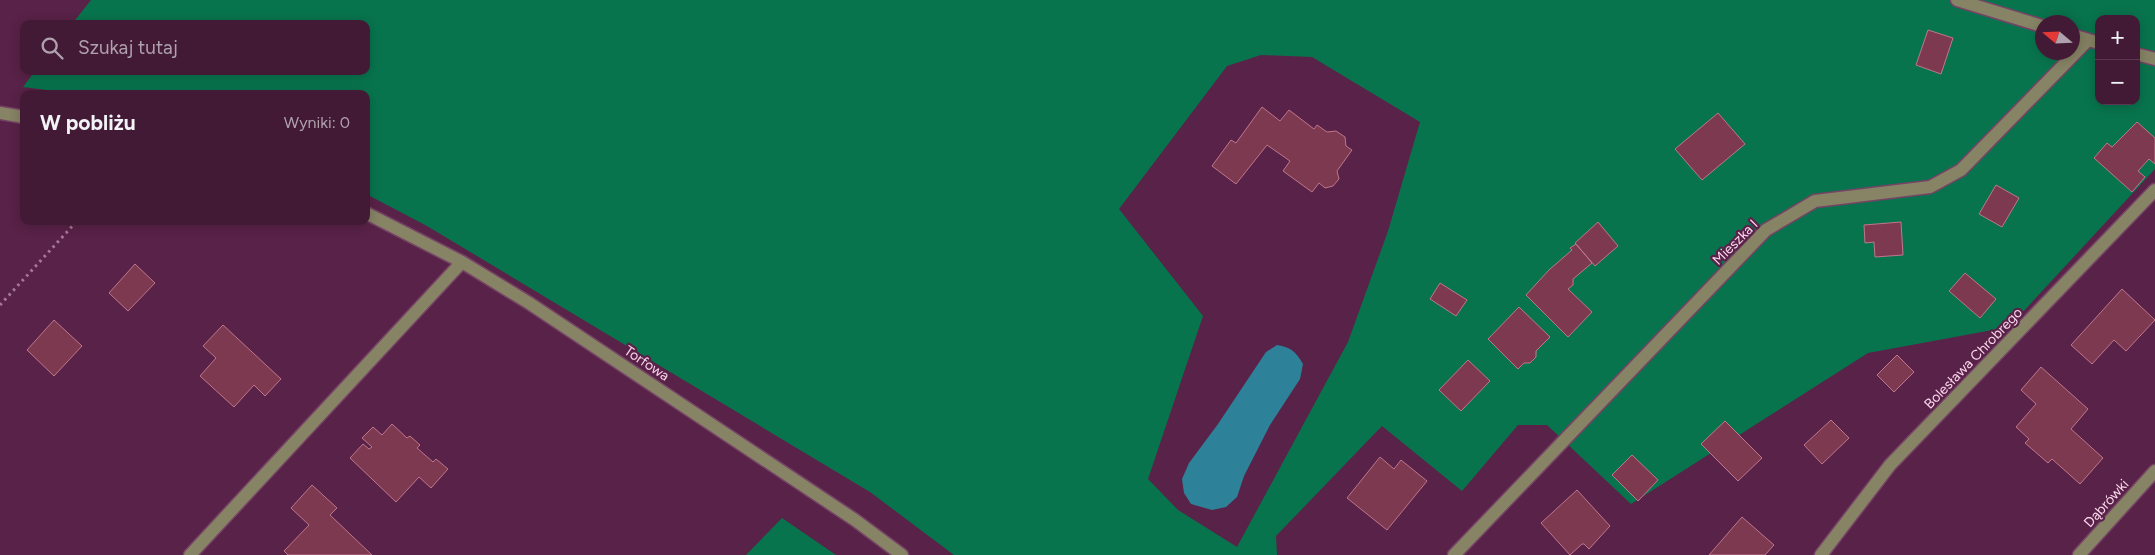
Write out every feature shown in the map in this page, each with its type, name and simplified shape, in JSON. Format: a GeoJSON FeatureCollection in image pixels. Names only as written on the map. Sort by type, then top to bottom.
{"type":"FeatureCollection","features":[{"type":"Feature","properties":{"kind":"street"},"geometry":{"type":"LineString","coordinates":[[1957,0],[2035,24]]}},
{"type":"Feature","properties":{"kind":"street"},"geometry":{"type":"LineString","coordinates":[[2080,37],[2093,41]]}},
{"type":"Feature","properties":{"kind":"street","name":"Mieszka I"},"geometry":{"type":"LineString","coordinates":[[1454,555],[1766,230],[1815,201],[1930,187],[1960,170],[2093,41]]}},
{"type":"Feature","properties":{"kind":"street"},"geometry":{"type":"LineString","coordinates":[[2140,55],[2155,59]]}},
{"type":"Feature","properties":{"kind":"street"},"geometry":{"type":"LineString","coordinates":[[0,113],[20,116]]}},
{"type":"Feature","properties":{"kind":"street","name":"Bolesława Chrobrego"},"geometry":{"type":"LineString","coordinates":[[1821,555],[1890,465],[2155,190]]}},
{"type":"Feature","properties":{"kind":"street","name":"Torfowa"},"geometry":{"type":"LineString","coordinates":[[370,215],[462,262],[529,302],[854,520],[902,555]]}},
{"type":"Feature","properties":{"kind":"street"},"geometry":{"type":"LineString","coordinates":[[190,555],[462,262]]}},
{"type":"Feature","properties":{"kind":"street","name":"Dąbrówki"},"geometry":{"type":"LineString","coordinates":[[2079,555],[2155,471]]}},
{"type":"Feature","properties":{"kind":"path"},"geometry":{"type":"LineString","coordinates":[[0,305],[72,225]]}},
{"type":"Feature","properties":{"kind":"green space"},"geometry":{"type":"Polygon","coordinates":[[[91,0],[2155,0],[2155,169],[2009,327],[1868,353],[1631,504],[1547,425],[1518,425],[1462,491],[1382,426],[1276,536],[1277,555],[954,555],[870,492],[427,226],[370,196],[370,90],[47,90],[23,87],[32,75],[370,75],[370,20],[75,20],[91,0]],[[1261,55],[1227,66],[1119,209],[1203,316],[1148,479],[1178,510],[1237,547],[1348,342],[1388,231],[1420,122],[1312,57],[1261,55]]]}},
{"type":"Feature","properties":{"kind":"green space"},"geometry":{"type":"Polygon","coordinates":[[[782,518],[836,555],[746,555],[782,518]]]}},
{"type":"Feature","properties":{"kind":"water"},"geometry":{"type":"Polygon","coordinates":[[[1277,345],[1290,349],[1303,364],[1300,379],[1270,425],[1244,476],[1237,497],[1226,507],[1212,510],[1191,504],[1184,493],[1182,479],[1189,463],[1218,424],[1266,352],[1277,345]]]}},
{"type":"Feature","properties":{"kind":"building"},"geometry":{"type":"Polygon","coordinates":[[[1928,30],[1953,38],[1941,74],[1916,65],[1928,30]]]}},
{"type":"Feature","properties":{"kind":"building"},"geometry":{"type":"Polygon","coordinates":[[[1262,107],[1280,121],[1289,110],[1314,129],[1317,125],[1327,132],[1336,131],[1345,137],[1346,146],[1352,150],[1337,171],[1339,179],[1333,186],[1325,188],[1319,183],[1312,192],[1283,171],[1290,161],[1267,145],[1236,184],[1212,166],[1231,140],[1236,143],[1262,107]]]}},
{"type":"Feature","properties":{"kind":"building"},"geometry":{"type":"Polygon","coordinates":[[[1718,113],[1745,144],[1702,180],[1675,149],[1718,113]]]}},
{"type":"Feature","properties":{"kind":"building"},"geometry":{"type":"Polygon","coordinates":[[[2137,122],[2155,138],[2155,164],[2149,159],[2138,171],[2145,177],[2132,192],[2094,158],[2107,143],[2112,147],[2137,122]]]}},
{"type":"Feature","properties":{"kind":"building"},"geometry":{"type":"Polygon","coordinates":[[[1996,185],[2019,198],[2002,227],[1979,214],[1996,185]]]}},
{"type":"Feature","properties":{"kind":"building"},"geometry":{"type":"Polygon","coordinates":[[[1598,222],[1618,246],[1595,266],[1575,243],[1598,222]]]}},
{"type":"Feature","properties":{"kind":"building"},"geometry":{"type":"Polygon","coordinates":[[[1901,222],[1903,255],[1875,257],[1874,242],[1865,243],[1864,225],[1901,222]]]}},
{"type":"Feature","properties":{"kind":"building"},"geometry":{"type":"Polygon","coordinates":[[[1576,244],[1592,263],[1573,279],[1573,285],[1568,289],[1592,312],[1568,337],[1526,295],[1576,244]]]}},
{"type":"Feature","properties":{"kind":"building"},"geometry":{"type":"Polygon","coordinates":[[[135,264],[155,283],[128,311],[109,293],[135,264]]]}},
{"type":"Feature","properties":{"kind":"building"},"geometry":{"type":"Polygon","coordinates":[[[1965,273],[1996,299],[1980,318],[1949,291],[1965,273]]]}},
{"type":"Feature","properties":{"kind":"building"},"geometry":{"type":"Polygon","coordinates":[[[1440,283],[1467,300],[1456,316],[1430,299],[1440,283]]]}},
{"type":"Feature","properties":{"kind":"building"},"geometry":{"type":"Polygon","coordinates":[[[2122,289],[2155,320],[2126,351],[2114,340],[2092,364],[2071,345],[2122,289]]]}},
{"type":"Feature","properties":{"kind":"building"},"geometry":{"type":"Polygon","coordinates":[[[1519,307],[1550,337],[1536,351],[1536,357],[1530,363],[1524,363],[1518,369],[1488,339],[1519,307]]]}},
{"type":"Feature","properties":{"kind":"building"},"geometry":{"type":"Polygon","coordinates":[[[54,320],[82,346],[54,376],[27,350],[54,320]]]}},
{"type":"Feature","properties":{"kind":"building"},"geometry":{"type":"Polygon","coordinates":[[[223,325],[281,379],[265,396],[254,385],[234,407],[200,376],[216,358],[203,346],[223,325]]]}},
{"type":"Feature","properties":{"kind":"building"},"geometry":{"type":"Polygon","coordinates":[[[1897,355],[1914,372],[1894,392],[1877,375],[1897,355]]]}},
{"type":"Feature","properties":{"kind":"building"},"geometry":{"type":"Polygon","coordinates":[[[1468,360],[1490,381],[1461,411],[1439,390],[1468,360]]]}},
{"type":"Feature","properties":{"kind":"building"},"geometry":{"type":"Polygon","coordinates":[[[2041,367],[2088,409],[2071,429],[2103,458],[2080,484],[2052,459],[2048,463],[2025,443],[2029,439],[2016,427],[2036,404],[2021,390],[2041,367]]]}},
{"type":"Feature","properties":{"kind":"building"},"geometry":{"type":"Polygon","coordinates":[[[1831,420],[1849,438],[1822,464],[1804,445],[1831,420]]]}},
{"type":"Feature","properties":{"kind":"building"},"geometry":{"type":"Polygon","coordinates":[[[1725,421],[1762,458],[1738,481],[1701,444],[1725,421]]]}},
{"type":"Feature","properties":{"kind":"building"},"geometry":{"type":"Polygon","coordinates":[[[392,424],[407,438],[410,436],[420,445],[417,448],[433,462],[436,459],[448,469],[431,488],[419,477],[396,502],[350,458],[363,444],[369,449],[372,447],[362,438],[373,427],[382,435],[392,424]]]}},
{"type":"Feature","properties":{"kind":"building"},"geometry":{"type":"Polygon","coordinates":[[[1632,455],[1658,480],[1638,501],[1612,475],[1632,455]]]}},
{"type":"Feature","properties":{"kind":"building"},"geometry":{"type":"Polygon","coordinates":[[[1380,457],[1394,469],[1401,460],[1427,481],[1387,530],[1347,498],[1380,457]]]}},
{"type":"Feature","properties":{"kind":"building"},"geometry":{"type":"Polygon","coordinates":[[[312,485],[337,508],[330,515],[372,555],[288,555],[284,551],[309,525],[291,508],[312,485]]]}},
{"type":"Feature","properties":{"kind":"building"},"geometry":{"type":"Polygon","coordinates":[[[1577,490],[1610,526],[1589,549],[1582,544],[1570,555],[1541,523],[1577,490]]]}},
{"type":"Feature","properties":{"kind":"building"},"geometry":{"type":"Polygon","coordinates":[[[1742,517],[1774,545],[1765,555],[1709,555],[1742,517]]]}}]}
